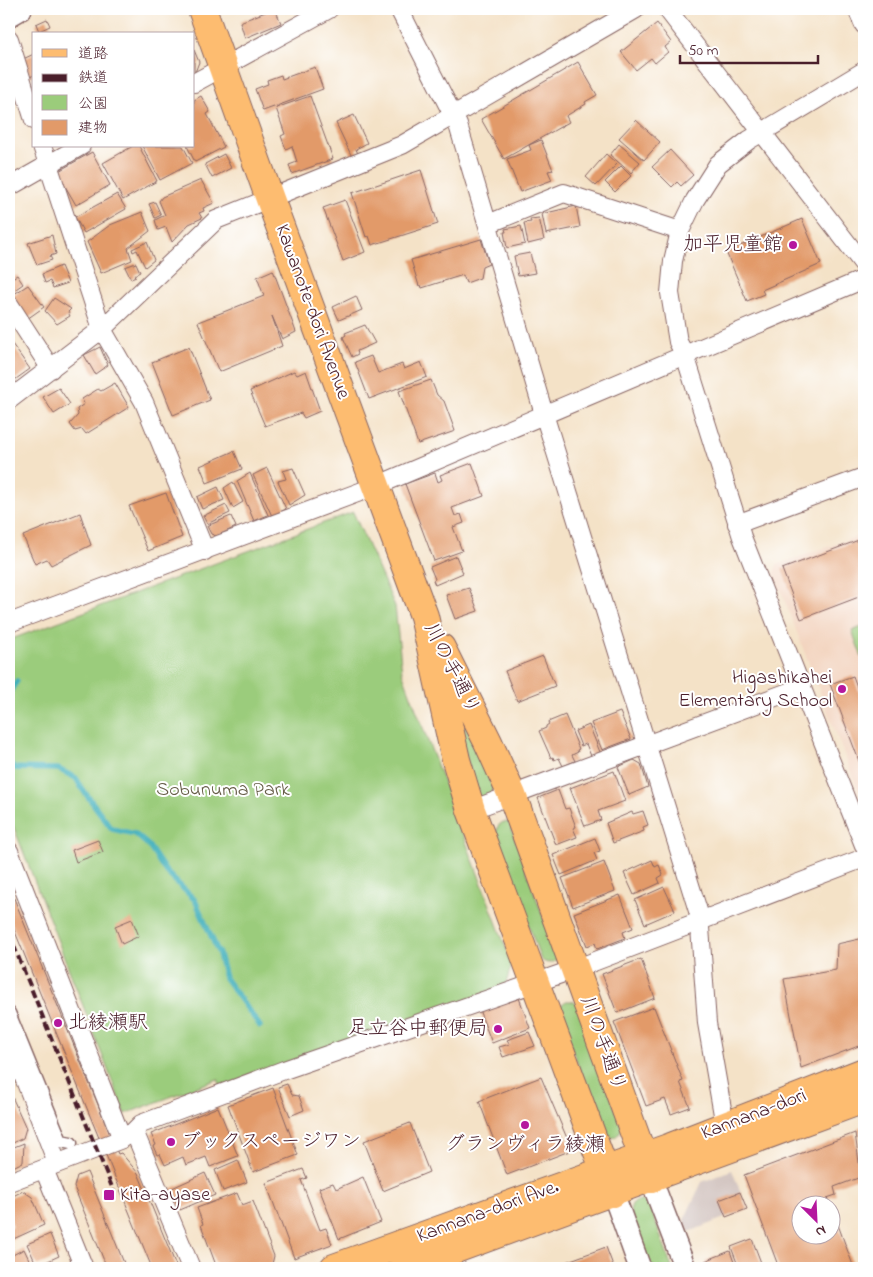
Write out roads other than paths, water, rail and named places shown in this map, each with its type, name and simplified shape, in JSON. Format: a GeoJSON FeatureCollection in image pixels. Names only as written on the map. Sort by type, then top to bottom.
{"type":"FeatureCollection","features":[{"type":"Feature","properties":{"kind":"main road","name":"Kawanote-dori Avenue"},"geometry":{"type":"LineString","coordinates":[[202,9],[424,616]]}},
{"type":"Feature","properties":{"kind":"main road","name":"川の手通り"},"geometry":{"type":"LineString","coordinates":[[424,616],[455,675],[512,795],[647,1168]]}},
{"type":"Feature","properties":{"kind":"main road","name":"川の手通り"},"geometry":{"type":"LineString","coordinates":[[424,616],[456,760],[471,810],[608,1181]]}},
{"type":"Feature","properties":{"kind":"main road","name":"Kannana-dori"},"geometry":{"type":"LineString","coordinates":[[647,1168],[725,1126],[864,1072]]}},
{"type":"Feature","properties":{"kind":"main road","name":"Kannana-dori"},"geometry":{"type":"LineString","coordinates":[[647,1168],[864,1099]]}},
{"type":"Feature","properties":{"kind":"main road","name":"Kannana-dori Ave."},"geometry":{"type":"LineString","coordinates":[[334,1268],[647,1168]]}},
{"type":"Feature","properties":{"kind":"main road","name":"Kannana-dori Ave."},"geometry":{"type":"LineString","coordinates":[[404,1268],[608,1181]]}},
{"type":"Feature","properties":{"kind":"street"},"geometry":{"type":"LineString","coordinates":[[9,16],[21,9]]}},
{"type":"Feature","properties":{"kind":"street"},"geometry":{"type":"LineString","coordinates":[[195,82],[329,9]]}},
{"type":"Feature","properties":{"kind":"street"},"geometry":{"type":"LineString","coordinates":[[399,9],[458,124],[544,414],[699,914],[706,1023],[725,1126]]}},
{"type":"Feature","properties":{"kind":"street"},"geometry":{"type":"LineString","coordinates":[[9,400],[102,330],[216,220],[402,145],[636,9]]}},
{"type":"Feature","properties":{"kind":"street"},"geometry":{"type":"LineString","coordinates":[[667,9],[864,265]]}},
{"type":"Feature","properties":{"kind":"street"},"geometry":{"type":"LineString","coordinates":[[857,9],[864,25]]}},
{"type":"Feature","properties":{"kind":"street"},"geometry":{"type":"LineString","coordinates":[[9,39],[32,114]]}},
{"type":"Feature","properties":{"kind":"street"},"geometry":{"type":"LineString","coordinates":[[864,71],[749,140],[718,164],[695,200],[680,231],[673,261],[670,293],[678,342],[685,355],[737,524],[864,845]]}},
{"type":"Feature","properties":{"kind":"street"},"geometry":{"type":"LineString","coordinates":[[43,148],[102,330],[144,402],[205,550]]}},
{"type":"Feature","properties":{"kind":"street"},"geometry":{"type":"LineString","coordinates":[[9,187],[78,148]]}},
{"type":"Feature","properties":{"kind":"street"},"geometry":{"type":"LineString","coordinates":[[488,224],[564,193],[680,231]]}},
{"type":"Feature","properties":{"kind":"street"},"geometry":{"type":"LineString","coordinates":[[11,617],[205,550],[376,486],[864,279]]}},
{"type":"Feature","properties":{"kind":"street"},"geometry":{"type":"LineString","coordinates":[[9,304],[51,369]]}},
{"type":"Feature","properties":{"kind":"street"},"geometry":{"type":"LineString","coordinates":[[737,524],[864,477]]}},
{"type":"Feature","properties":{"kind":"street"},"geometry":{"type":"LineString","coordinates":[[471,810],[802,687]]}},
{"type":"Feature","properties":{"kind":"street"},"geometry":{"type":"LineString","coordinates":[[9,851],[128,1135],[191,1268]]}},
{"type":"Feature","properties":{"kind":"street"},"geometry":{"type":"LineString","coordinates":[[9,1182],[128,1135],[141,1124],[284,1070],[574,969],[864,858]]}},
{"type":"Feature","properties":{"kind":"street"},"geometry":{"type":"LineString","coordinates":[[9,1013],[61,1141],[71,1143]]}},
{"type":"Feature","properties":{"kind":"street"},"geometry":{"type":"LineString","coordinates":[[9,1039],[13,1061],[51,1166],[84,1268]]}},
{"type":"Feature","properties":{"kind":"street"},"geometry":{"type":"LineString","coordinates":[[647,1168],[685,1268]]}},
{"type":"Feature","properties":{"kind":"street"},"geometry":{"type":"LineString","coordinates":[[608,1181],[640,1268]]}},
{"type":"Feature","properties":{"kind":"waterway"},"geometry":{"type":"LineString","coordinates":[[9,693],[17,681]]}},
{"type":"Feature","properties":{"kind":"waterway"},"geometry":{"type":"LineString","coordinates":[[9,761],[13,768],[58,769],[76,778],[112,829],[135,834],[148,845],[166,872],[195,900],[219,954],[225,978],[260,1026]]}},
{"type":"Feature","properties":{"kind":"railway"},"geometry":{"type":"LineString","coordinates":[[9,934],[114,1192]]}},
{"type":"Feature","properties":{"kind":"place","name":"加平児童館"},"geometry":{"type":"Point","coordinates":[793,245]}},
{"type":"Feature","properties":{"kind":"place","name":"Higashikahei Elementary School"},"geometry":{"type":"Point","coordinates":[842,689]}},
{"type":"Feature","properties":{"kind":"place","name":"北綾瀬駅"},"geometry":{"type":"Point","coordinates":[58,1023]}},
{"type":"Feature","properties":{"kind":"place","name":"足立谷中郵便局"},"geometry":{"type":"Point","coordinates":[498,1029]}},
{"type":"Feature","properties":{"kind":"place","name":"グランヴィラ綾瀬"},"geometry":{"type":"Point","coordinates":[525,1125]}},
{"type":"Feature","properties":{"kind":"place","name":"ブックスページワン"},"geometry":{"type":"Point","coordinates":[171,1142]}},
{"type":"Feature","properties":{"kind":"place","name":"Kita-ayase"},"geometry":{"type":"Point","coordinates":[109,1195]}},
{"type":"Feature","properties":{"kind":"park label","name":"Sobunuma Park"},"geometry":{"type":"Point","coordinates":[223,790]}}]}
